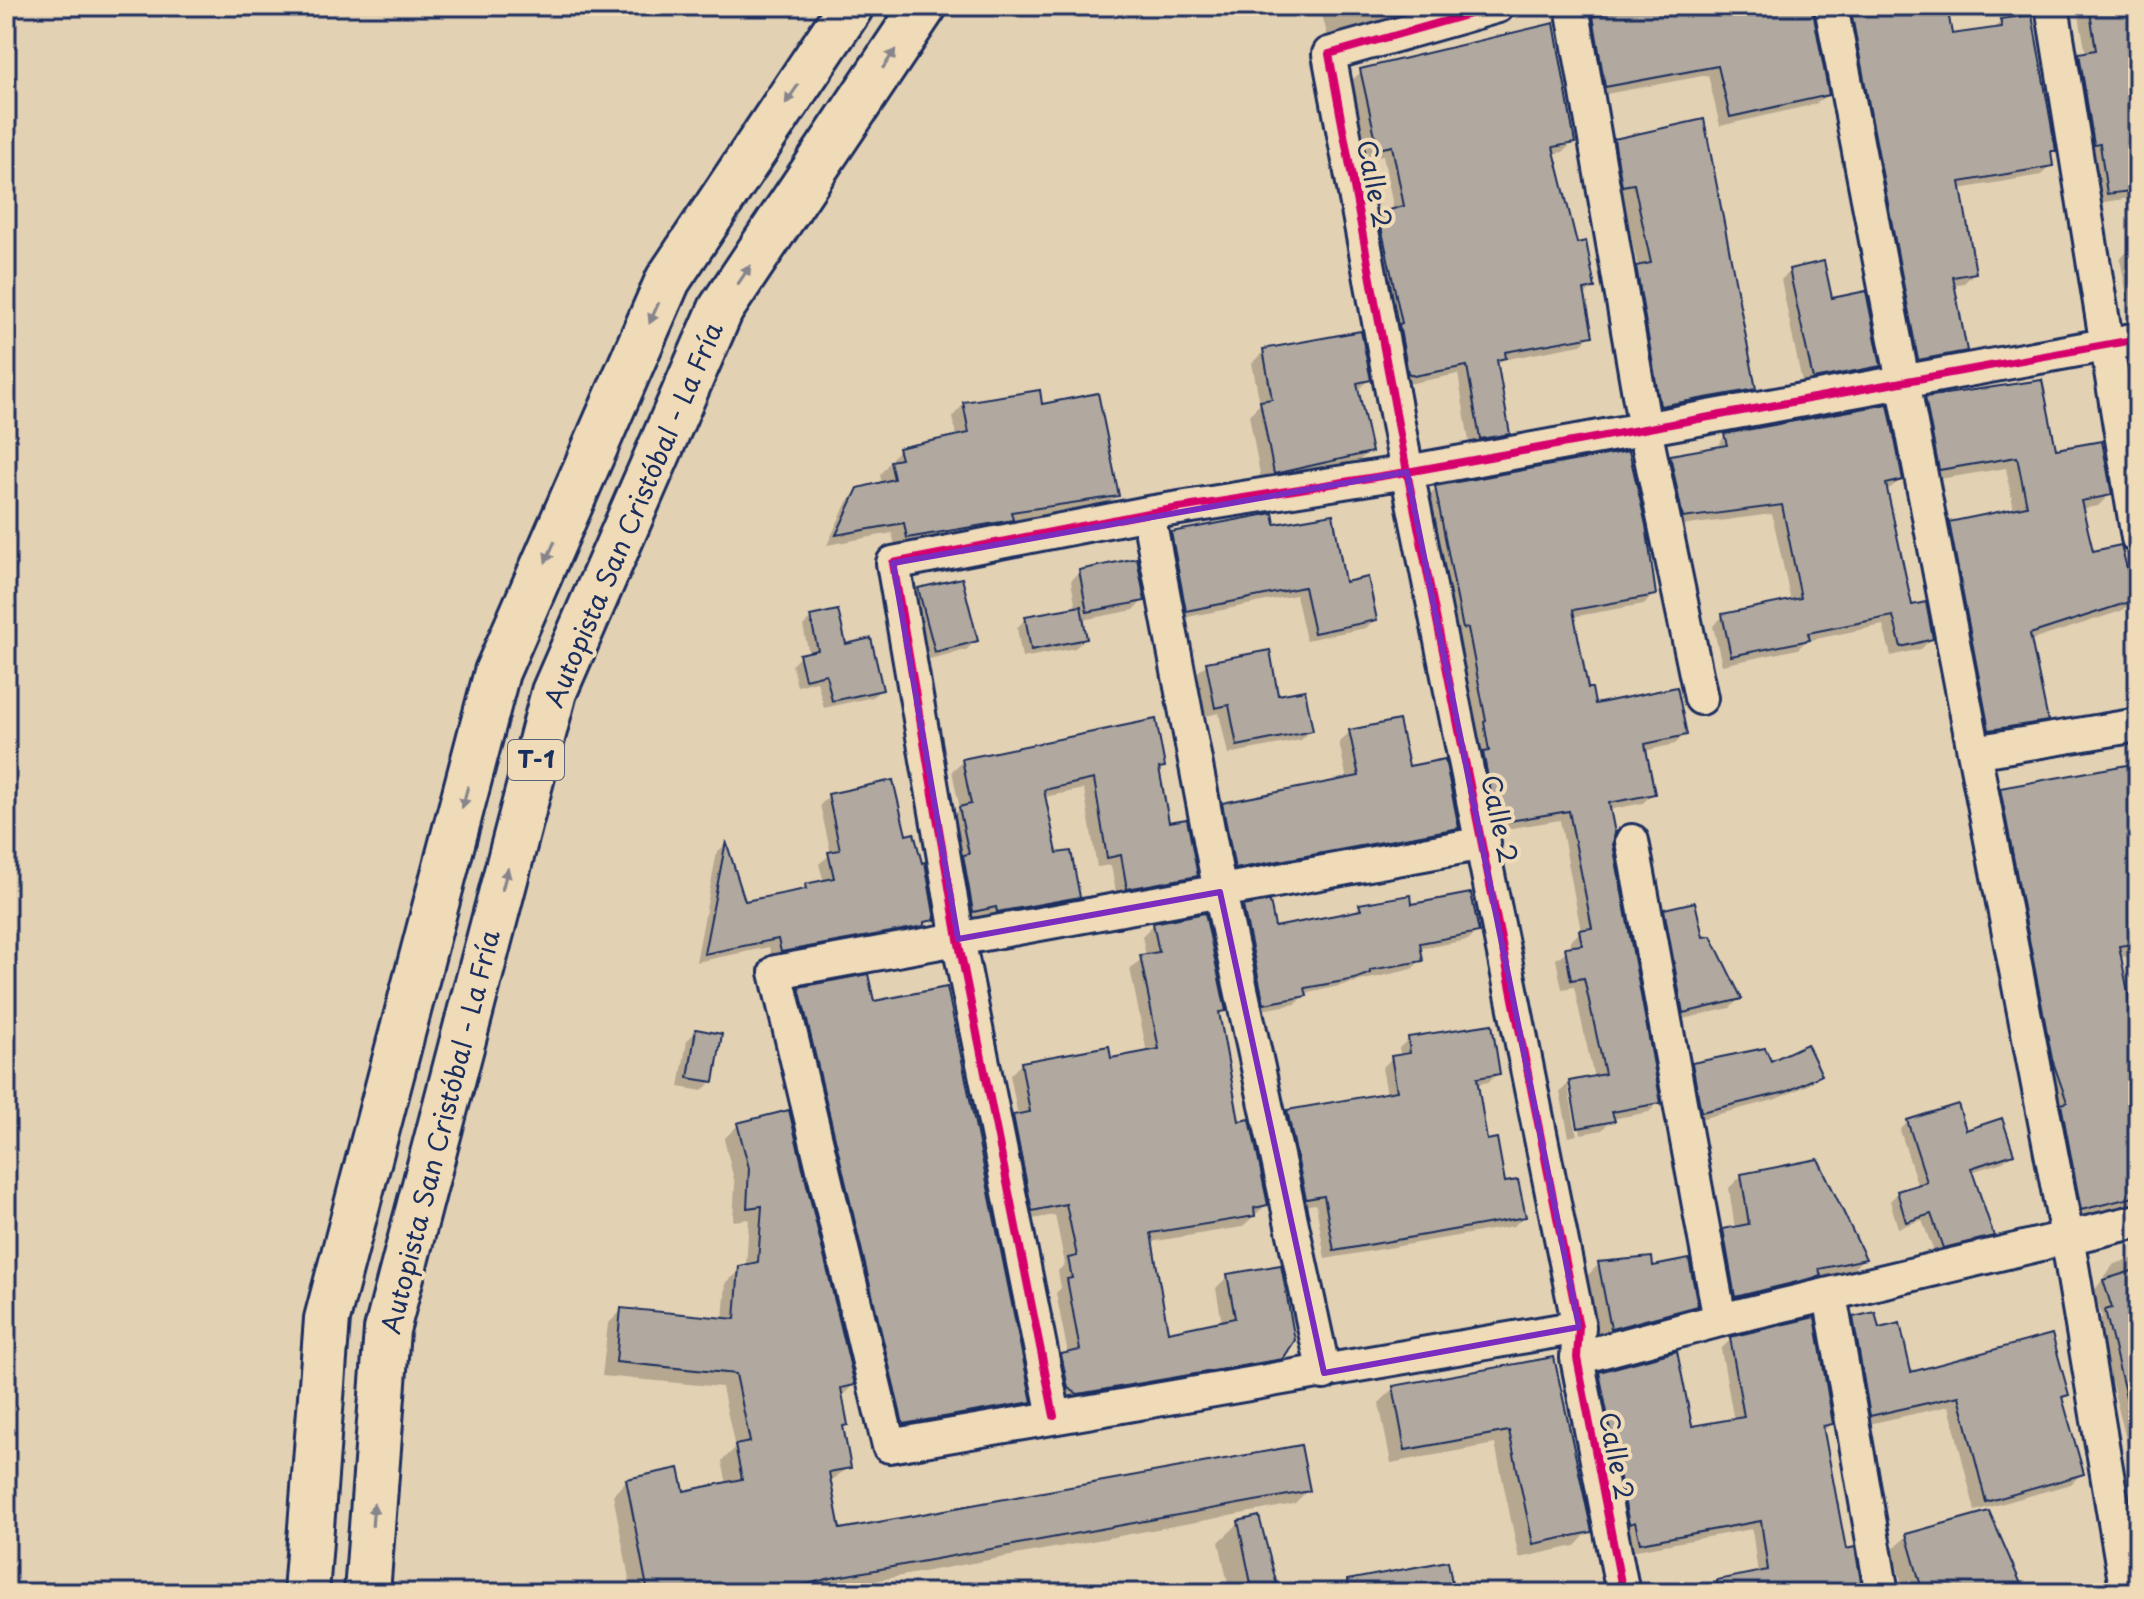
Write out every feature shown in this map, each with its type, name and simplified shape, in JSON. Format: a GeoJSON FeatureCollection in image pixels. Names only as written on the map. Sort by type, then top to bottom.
{"type":"FeatureCollection","features":[{"type":"Feature","properties":{"kind":"highway","name":"T-1"},"geometry":{"type":"LineString","coordinates":[[306,1593],[327,1319],[497,672],[668,280],[851,6]]}},
{"type":"Feature","properties":{"kind":"highway","name":"Autopista San Cristóbal - La Fría"},"geometry":{"type":"LineString","coordinates":[[367,1593],[387,1330],[554,692],[721,309],[924,6]]}},
{"type":"Feature","properties":{"kind":"street","name":"Calle 2"},"geometry":{"type":"LineString","coordinates":[[1498,6],[1329,54],[1407,472],[1484,843],[1623,1593]]}},
{"type":"Feature","properties":{"kind":"street"},"geometry":{"type":"LineString","coordinates":[[1572,6],[1645,429],[1701,698]]}},
{"type":"Feature","properties":{"kind":"street"},"geometry":{"type":"LineString","coordinates":[[1831,6],[2067,1236],[2127,1593]]}},
{"type":"Feature","properties":{"kind":"street"},"geometry":{"type":"LineString","coordinates":[[2052,6],[2138,538]]}},
{"type":"Feature","properties":{"kind":"street"},"geometry":{"type":"LineString","coordinates":[[1054,1416],[958,939],[893,563],[1148,513],[1407,472],[2138,339]]}},
{"type":"Feature","properties":{"kind":"street"},"geometry":{"type":"LineString","coordinates":[[1148,513],[1220,892],[1324,1373]]}},
{"type":"Feature","properties":{"kind":"street"},"geometry":{"type":"LineString","coordinates":[[1974,752],[2138,725]]}},
{"type":"Feature","properties":{"kind":"street"},"geometry":{"type":"LineString","coordinates":[[1632,841],[1720,1320]]}},
{"type":"Feature","properties":{"kind":"street"},"geometry":{"type":"LineString","coordinates":[[1484,843],[776,972],[889,1446],[1324,1373],[1578,1343],[1720,1320],[2138,1221]]}},
{"type":"Feature","properties":{"kind":"street"},"geometry":{"type":"LineString","coordinates":[[1830,1295],[1882,1593]]}},
{"type":"Feature","properties":{"kind":"highlighted area"},"geometry":{"type":"Polygon","coordinates":[[[1407,472],[1579,1327],[1324,1373],[1220,892],[958,939],[893,563],[1407,472]]]}},
{"type":"Feature","properties":{"kind":"building"},"geometry":{"type":"Polygon","coordinates":[[[1637,6],[1812,6],[1829,95],[1730,117],[1718,66],[1605,87],[1593,16],[1637,6]]]}},
{"type":"Feature","properties":{"kind":"building"},"geometry":{"type":"Polygon","coordinates":[[[1850,6],[1947,6],[1952,34],[2002,27],[2000,19],[2032,15],[2056,151],[2051,151],[2053,166],[1960,182],[1976,273],[1953,277],[1967,351],[1918,360],[1850,6]]]}},
{"type":"Feature","properties":{"kind":"building"},"geometry":{"type":"Polygon","coordinates":[[[2089,6],[2138,6],[2138,190],[2107,194],[2100,144],[2094,145],[2079,53],[2096,50],[2089,6]]]}},
{"type":"Feature","properties":{"kind":"building"},"geometry":{"type":"Polygon","coordinates":[[[1554,23],[1575,143],[1553,147],[1577,243],[1586,241],[1595,288],[1584,290],[1593,336],[1505,352],[1506,358],[1497,360],[1510,434],[1480,439],[1467,366],[1414,376],[1408,373],[1399,324],[1402,323],[1378,213],[1404,206],[1392,146],[1378,149],[1360,69],[1554,23]]]}},
{"type":"Feature","properties":{"kind":"building"},"geometry":{"type":"Polygon","coordinates":[[[1704,119],[1756,389],[1660,406],[1636,266],[1651,263],[1634,184],[1622,186],[1614,139],[1704,119]]]}},
{"type":"Feature","properties":{"kind":"building"},"geometry":{"type":"Polygon","coordinates":[[[1824,261],[1832,298],[1866,291],[1881,366],[1813,379],[1789,269],[1824,261]]]}},
{"type":"Feature","properties":{"kind":"building"},"geometry":{"type":"Polygon","coordinates":[[[1361,331],[1371,380],[1357,383],[1372,452],[1274,474],[1260,401],[1272,399],[1263,349],[1361,331]]]}},
{"type":"Feature","properties":{"kind":"building"},"geometry":{"type":"Polygon","coordinates":[[[2042,380],[2056,449],[2102,441],[2112,495],[2081,501],[2093,551],[2121,545],[2135,600],[2030,634],[2048,721],[1989,730],[1949,522],[2027,506],[2017,457],[1939,470],[1925,397],[2042,380]]]}},
{"type":"Feature","properties":{"kind":"building"},"geometry":{"type":"Polygon","coordinates":[[[1040,390],[1042,404],[1098,393],[1119,496],[1011,512],[1013,520],[907,538],[904,523],[836,535],[858,488],[894,479],[890,461],[901,459],[898,448],[969,433],[963,402],[1040,390]]]}},
{"type":"Feature","properties":{"kind":"building"},"geometry":{"type":"Polygon","coordinates":[[[1888,404],[1903,480],[1886,484],[1912,605],[1926,602],[1933,639],[1901,647],[1893,616],[1808,633],[1810,640],[1731,656],[1722,614],[1801,598],[1782,505],[1683,518],[1670,455],[1727,445],[1724,434],[1888,404]]]}},
{"type":"Feature","properties":{"kind":"building"},"geometry":{"type":"Polygon","coordinates":[[[1629,451],[1646,525],[1656,595],[1573,610],[1588,688],[1592,688],[1595,704],[1677,687],[1687,735],[1645,744],[1655,794],[1609,803],[1615,833],[1613,844],[1661,1103],[1612,1112],[1615,1121],[1578,1128],[1569,1081],[1605,1074],[1584,978],[1571,980],[1565,947],[1582,945],[1579,930],[1592,928],[1569,811],[1497,823],[1483,752],[1489,751],[1486,721],[1468,628],[1463,629],[1435,486],[1629,451]]]}},
{"type":"Feature","properties":{"kind":"building"},"geometry":{"type":"Polygon","coordinates":[[[1273,513],[1275,524],[1333,514],[1345,582],[1368,577],[1377,620],[1314,633],[1304,587],[1186,611],[1171,532],[1273,513]]]}},
{"type":"Feature","properties":{"kind":"building"},"geometry":{"type":"Polygon","coordinates":[[[1137,558],[1145,601],[1087,612],[1079,570],[1137,558]]]}},
{"type":"Feature","properties":{"kind":"building"},"geometry":{"type":"Polygon","coordinates":[[[962,578],[978,641],[935,652],[918,588],[962,578]]]}},
{"type":"Feature","properties":{"kind":"building"},"geometry":{"type":"Polygon","coordinates":[[[1081,606],[1087,639],[1031,650],[1025,616],[1081,606]]]}},
{"type":"Feature","properties":{"kind":"building"},"geometry":{"type":"Polygon","coordinates":[[[838,610],[846,644],[871,638],[883,690],[832,701],[826,674],[805,679],[799,654],[818,650],[810,616],[838,610]]]}},
{"type":"Feature","properties":{"kind":"building"},"geometry":{"type":"Polygon","coordinates":[[[1270,650],[1278,695],[1305,690],[1313,731],[1237,746],[1229,705],[1215,708],[1206,662],[1270,650]]]}},
{"type":"Feature","properties":{"kind":"building"},"geometry":{"type":"Polygon","coordinates":[[[1156,719],[1165,767],[1159,768],[1169,822],[1187,819],[1198,876],[1127,889],[1121,855],[1107,858],[1094,779],[1044,790],[1057,853],[1071,851],[1080,897],[997,912],[996,907],[973,912],[963,855],[969,854],[959,807],[971,804],[962,759],[1156,719]]]}},
{"type":"Feature","properties":{"kind":"building"},"geometry":{"type":"Polygon","coordinates":[[[1399,720],[1409,766],[1445,759],[1459,828],[1235,869],[1222,803],[1359,776],[1349,730],[1399,720]]]}},
{"type":"Feature","properties":{"kind":"building"},"geometry":{"type":"Polygon","coordinates":[[[2138,763],[2138,943],[2119,946],[2138,1044],[2138,1196],[2081,1210],[2061,1104],[2067,1102],[2052,1059],[2000,788],[2138,763]]]}},
{"type":"Feature","properties":{"kind":"building"},"geometry":{"type":"Polygon","coordinates":[[[893,780],[906,835],[914,833],[922,863],[925,862],[935,920],[924,922],[924,926],[781,952],[778,939],[704,954],[726,841],[745,901],[806,889],[805,884],[834,878],[828,852],[840,850],[828,794],[893,780]]]}},
{"type":"Feature","properties":{"kind":"building"},"geometry":{"type":"Polygon","coordinates":[[[1471,893],[1479,932],[1420,943],[1423,961],[1370,970],[1370,973],[1355,979],[1305,988],[1307,996],[1264,1004],[1243,906],[1270,901],[1275,927],[1361,910],[1359,904],[1411,895],[1412,904],[1471,893]]]}},
{"type":"Feature","properties":{"kind":"building"},"geometry":{"type":"Polygon","coordinates":[[[1695,902],[1703,937],[1711,936],[1742,999],[1683,1013],[1664,909],[1695,902]]]}},
{"type":"Feature","properties":{"kind":"building"},"geometry":{"type":"Polygon","coordinates":[[[1205,913],[1226,1011],[1219,1012],[1239,1121],[1250,1119],[1268,1205],[1254,1208],[1255,1216],[1151,1233],[1168,1332],[1235,1318],[1227,1274],[1281,1265],[1295,1340],[1283,1359],[1078,1394],[1068,1388],[1061,1354],[1080,1350],[1067,1279],[1072,1278],[1068,1258],[1077,1256],[1066,1204],[1032,1211],[1013,1115],[1030,1112],[1021,1062],[1109,1046],[1111,1058],[1159,1049],[1140,955],[1159,952],[1153,923],[1205,913]]]}},
{"type":"Feature","properties":{"kind":"building"},"geometry":{"type":"Polygon","coordinates":[[[868,974],[874,1001],[947,987],[1032,1402],[903,1424],[799,987],[868,974]]]}},
{"type":"Feature","properties":{"kind":"building"},"geometry":{"type":"Polygon","coordinates":[[[1492,1024],[1500,1074],[1477,1078],[1487,1140],[1497,1138],[1505,1182],[1518,1180],[1526,1217],[1334,1251],[1324,1196],[1306,1199],[1287,1110],[1397,1091],[1391,1056],[1410,1053],[1408,1037],[1492,1024]]]}},
{"type":"Feature","properties":{"kind":"building"},"geometry":{"type":"Polygon","coordinates":[[[696,1029],[722,1034],[714,1082],[688,1078],[696,1029]]]}},
{"type":"Feature","properties":{"kind":"building"},"geometry":{"type":"Polygon","coordinates":[[[1807,1044],[1822,1075],[1786,1092],[1701,1112],[1692,1063],[1765,1048],[1771,1061],[1807,1044]]]}},
{"type":"Feature","properties":{"kind":"building"},"geometry":{"type":"Polygon","coordinates":[[[1958,1104],[1966,1130],[2002,1118],[2014,1154],[1971,1168],[1994,1236],[1943,1248],[1931,1214],[1906,1222],[1897,1191],[1927,1182],[1907,1120],[1958,1104]]]}},
{"type":"Feature","properties":{"kind":"building"},"geometry":{"type":"Polygon","coordinates":[[[789,1110],[855,1385],[841,1388],[848,1425],[843,1426],[851,1468],[829,1472],[840,1529],[1301,1445],[1310,1491],[831,1578],[771,1593],[648,1593],[626,1479],[679,1468],[684,1491],[742,1479],[735,1445],[750,1442],[736,1374],[616,1362],[621,1308],[735,1319],[739,1266],[758,1262],[762,1206],[747,1208],[749,1168],[737,1123],[789,1110]]]}},
{"type":"Feature","properties":{"kind":"building"},"geometry":{"type":"Polygon","coordinates":[[[1818,1159],[1866,1259],[1819,1269],[1821,1276],[1735,1297],[1723,1229],[1749,1224],[1741,1174],[1818,1159]]]}},
{"type":"Feature","properties":{"kind":"building"},"geometry":{"type":"Polygon","coordinates":[[[1652,1257],[1653,1266],[1689,1259],[1698,1306],[1611,1329],[1598,1262],[1652,1257]]]}},
{"type":"Feature","properties":{"kind":"building"},"geometry":{"type":"Polygon","coordinates":[[[2138,1269],[2138,1404],[2128,1405],[2105,1310],[2112,1308],[2103,1280],[2138,1269]]]}},
{"type":"Feature","properties":{"kind":"building"},"geometry":{"type":"Polygon","coordinates":[[[1875,1312],[1879,1328],[1900,1323],[1911,1372],[2052,1334],[2069,1395],[2062,1397],[2084,1474],[1986,1502],[1959,1396],[1870,1416],[1853,1317],[1875,1312]]]}},
{"type":"Feature","properties":{"kind":"building"},"geometry":{"type":"Polygon","coordinates":[[[1815,1317],[1833,1424],[1823,1426],[1846,1549],[1855,1547],[1863,1593],[1718,1593],[1717,1580],[1768,1570],[1761,1521],[1640,1543],[1635,1522],[1629,1524],[1599,1372],[1677,1351],[1692,1426],[1744,1417],[1730,1337],[1815,1317]]]}},
{"type":"Feature","properties":{"kind":"building"},"geometry":{"type":"Polygon","coordinates":[[[1554,1357],[1592,1532],[1533,1544],[1509,1431],[1405,1450],[1393,1386],[1554,1357]]]}},
{"type":"Feature","properties":{"kind":"building"},"geometry":{"type":"Polygon","coordinates":[[[1989,1511],[2025,1593],[1923,1593],[1906,1534],[1989,1511]]]}},
{"type":"Feature","properties":{"kind":"building"},"geometry":{"type":"Polygon","coordinates":[[[1259,1516],[1279,1593],[1253,1593],[1238,1521],[1259,1516]]]}},
{"type":"Feature","properties":{"kind":"building"},"geometry":{"type":"Polygon","coordinates":[[[1448,1561],[1454,1593],[1348,1593],[1347,1580],[1448,1561]]]}},
{"type":"Feature","properties":{"kind":"cycle path"},"geometry":{"type":"LineString","coordinates":[[1498,6],[1329,54],[1407,472],[1579,1327],[1577,1358],[1623,1593]]}},
{"type":"Feature","properties":{"kind":"cycle path"},"geometry":{"type":"LineString","coordinates":[[1054,1416],[958,939],[893,563],[1148,513],[1407,472],[2138,339]]}}]}
